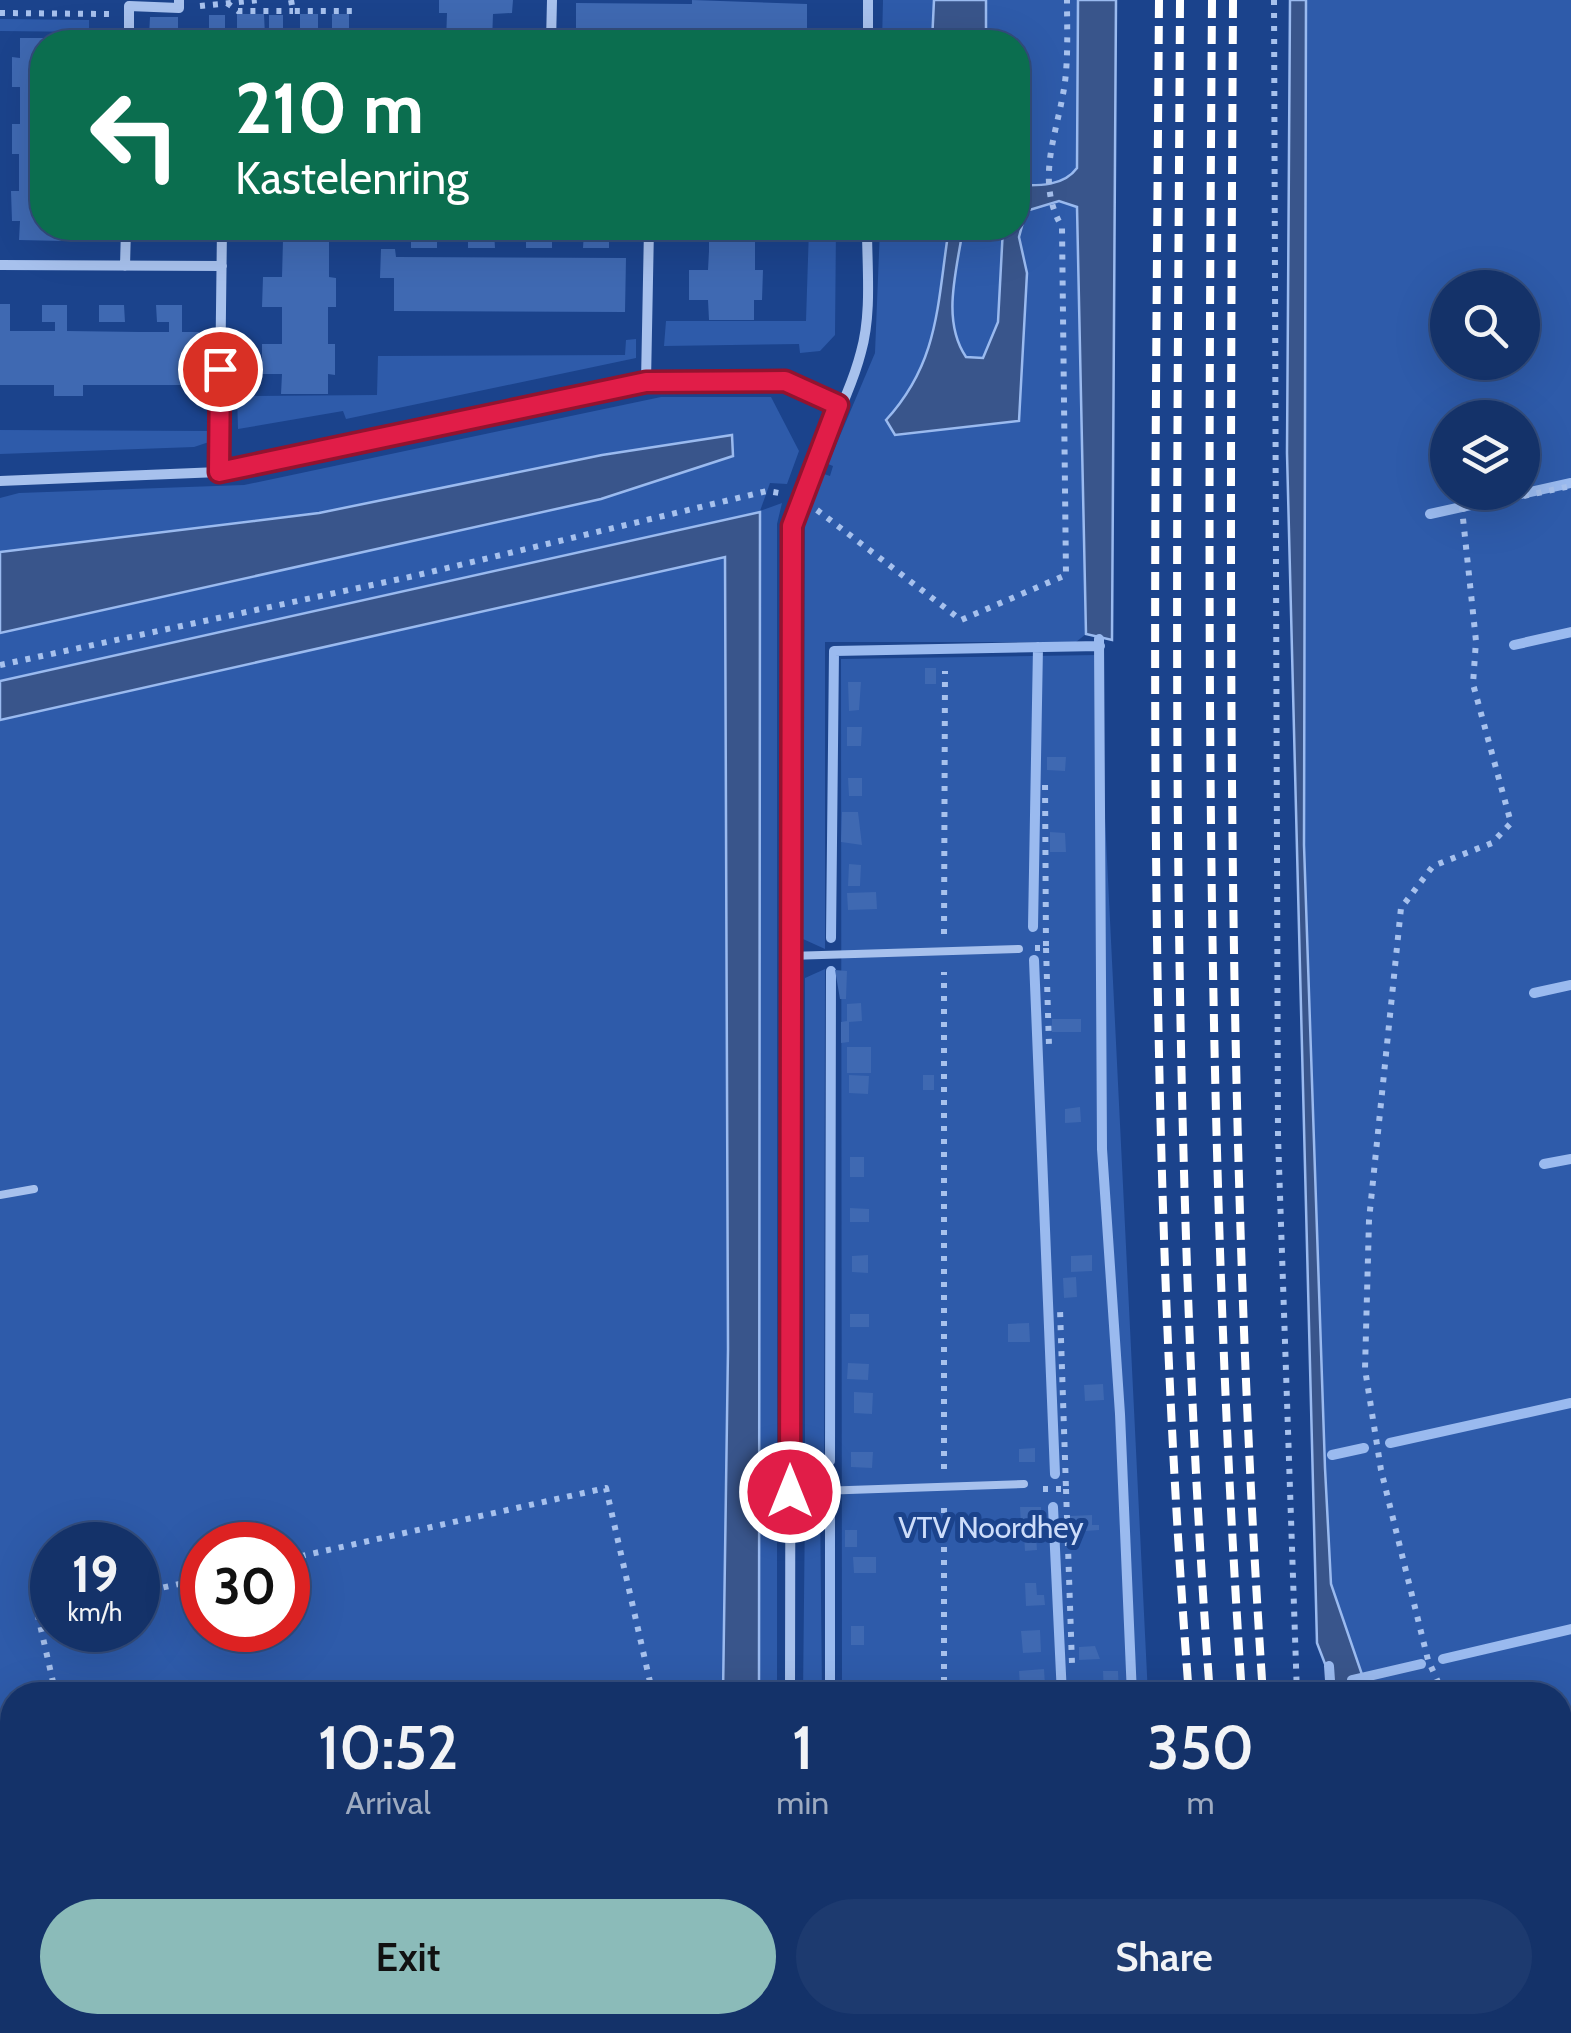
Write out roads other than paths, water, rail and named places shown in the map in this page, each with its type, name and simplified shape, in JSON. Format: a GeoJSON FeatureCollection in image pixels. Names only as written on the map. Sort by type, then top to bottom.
{"type":"FeatureCollection","features":[{"type":"Feature","properties":{"kind":"street"},"geometry":{"type":"LineString","coordinates":[[552,0],[552,30]]}},
{"type":"Feature","properties":{"kind":"street"},"geometry":{"type":"LineString","coordinates":[[868,0],[868,30]]}},
{"type":"Feature","properties":{"kind":"street"},"geometry":{"type":"LineString","coordinates":[[128,30],[129,6],[179,4]]}},
{"type":"Feature","properties":{"kind":"street"},"geometry":{"type":"LineString","coordinates":[[125,266],[126,240]]}},
{"type":"Feature","properties":{"kind":"street"},"geometry":{"type":"LineString","coordinates":[[219,472],[222,240]]}},
{"type":"Feature","properties":{"kind":"street"},"geometry":{"type":"LineString","coordinates":[[646,382],[650,240]]}},
{"type":"Feature","properties":{"kind":"street"},"geometry":{"type":"LineString","coordinates":[[790,1682],[792,526],[800,497],[861,355],[867,320],[867,240]]}},
{"type":"Feature","properties":{"kind":"street"},"geometry":{"type":"LineString","coordinates":[[0,264],[222,266]]}},
{"type":"Feature","properties":{"kind":"street"},"geometry":{"type":"LineString","coordinates":[[0,481],[219,472],[646,382],[785,381],[838,405]]}},
{"type":"Feature","properties":{"kind":"lane"},"geometry":{"type":"LineString","coordinates":[[789,956],[1019,948]]}},
{"type":"Feature","properties":{"kind":"lane"},"geometry":{"type":"LineString","coordinates":[[0,1195],[34,1190]]}},
{"type":"Feature","properties":{"kind":"lane"},"geometry":{"type":"LineString","coordinates":[[790,1492],[1024,1484]]}},
{"type":"Feature","properties":{"kind":"waterway"},"geometry":{"type":"LineString","coordinates":[[1430,514],[1571,483]]}},
{"type":"Feature","properties":{"kind":"waterway"},"geometry":{"type":"LineString","coordinates":[[1514,645],[1571,632]]}},
{"type":"Feature","properties":{"kind":"waterway"},"geometry":{"type":"LineString","coordinates":[[1099,639],[1102,1149],[1120,1414],[1131,1682]]}},
{"type":"Feature","properties":{"kind":"waterway"},"geometry":{"type":"LineString","coordinates":[[831,938],[834,651],[1100,646]]}},
{"type":"Feature","properties":{"kind":"waterway"},"geometry":{"type":"LineString","coordinates":[[1033,927],[1038,647]]}},
{"type":"Feature","properties":{"kind":"waterway"},"geometry":{"type":"LineString","coordinates":[[1034,960],[1055,1474]]}},
{"type":"Feature","properties":{"kind":"waterway"},"geometry":{"type":"LineString","coordinates":[[830,1461],[831,971]]}},
{"type":"Feature","properties":{"kind":"waterway"},"geometry":{"type":"LineString","coordinates":[[1534,993],[1571,985]]}},
{"type":"Feature","properties":{"kind":"waterway"},"geometry":{"type":"LineString","coordinates":[[1544,1164],[1571,1159]]}},
{"type":"Feature","properties":{"kind":"waterway"},"geometry":{"type":"LineString","coordinates":[[1390,1443],[1571,1403]]}},
{"type":"Feature","properties":{"kind":"waterway"},"geometry":{"type":"LineString","coordinates":[[1332,1455],[1364,1448]]}},
{"type":"Feature","properties":{"kind":"waterway"},"geometry":{"type":"LineString","coordinates":[[1053,1507],[1061,1682]]}},
{"type":"Feature","properties":{"kind":"waterway"},"geometry":{"type":"LineString","coordinates":[[830,1514],[830,1682]]}},
{"type":"Feature","properties":{"kind":"waterway"},"geometry":{"type":"LineString","coordinates":[[1443,1659],[1571,1629]]}},
{"type":"Feature","properties":{"kind":"waterway"},"geometry":{"type":"LineString","coordinates":[[1352,1680],[1421,1664]]}},
{"type":"Feature","properties":{"kind":"waterway"},"geometry":{"type":"LineString","coordinates":[[1329,1666],[1330,1682]]}},
{"type":"Feature","properties":{"kind":"railway"},"geometry":{"type":"LineString","coordinates":[[1159,0],[1155,636],[1159,1060],[1165,1272],[1188,1682]]}},
{"type":"Feature","properties":{"kind":"railway"},"geometry":{"type":"LineString","coordinates":[[1180,0],[1177,636],[1181,1060],[1187,1272],[1209,1682]]}},
{"type":"Feature","properties":{"kind":"railway"},"geometry":{"type":"LineString","coordinates":[[1212,0],[1211,848],[1221,1271],[1241,1682]]}},
{"type":"Feature","properties":{"kind":"railway"},"geometry":{"type":"LineString","coordinates":[[1233,0],[1231,636],[1236,1060],[1262,1682]]}},
{"type":"Feature","properties":{"kind":"park label","name":"VTV Noordhey"},"geometry":{"type":"Point","coordinates":[991,1528]}}]}
